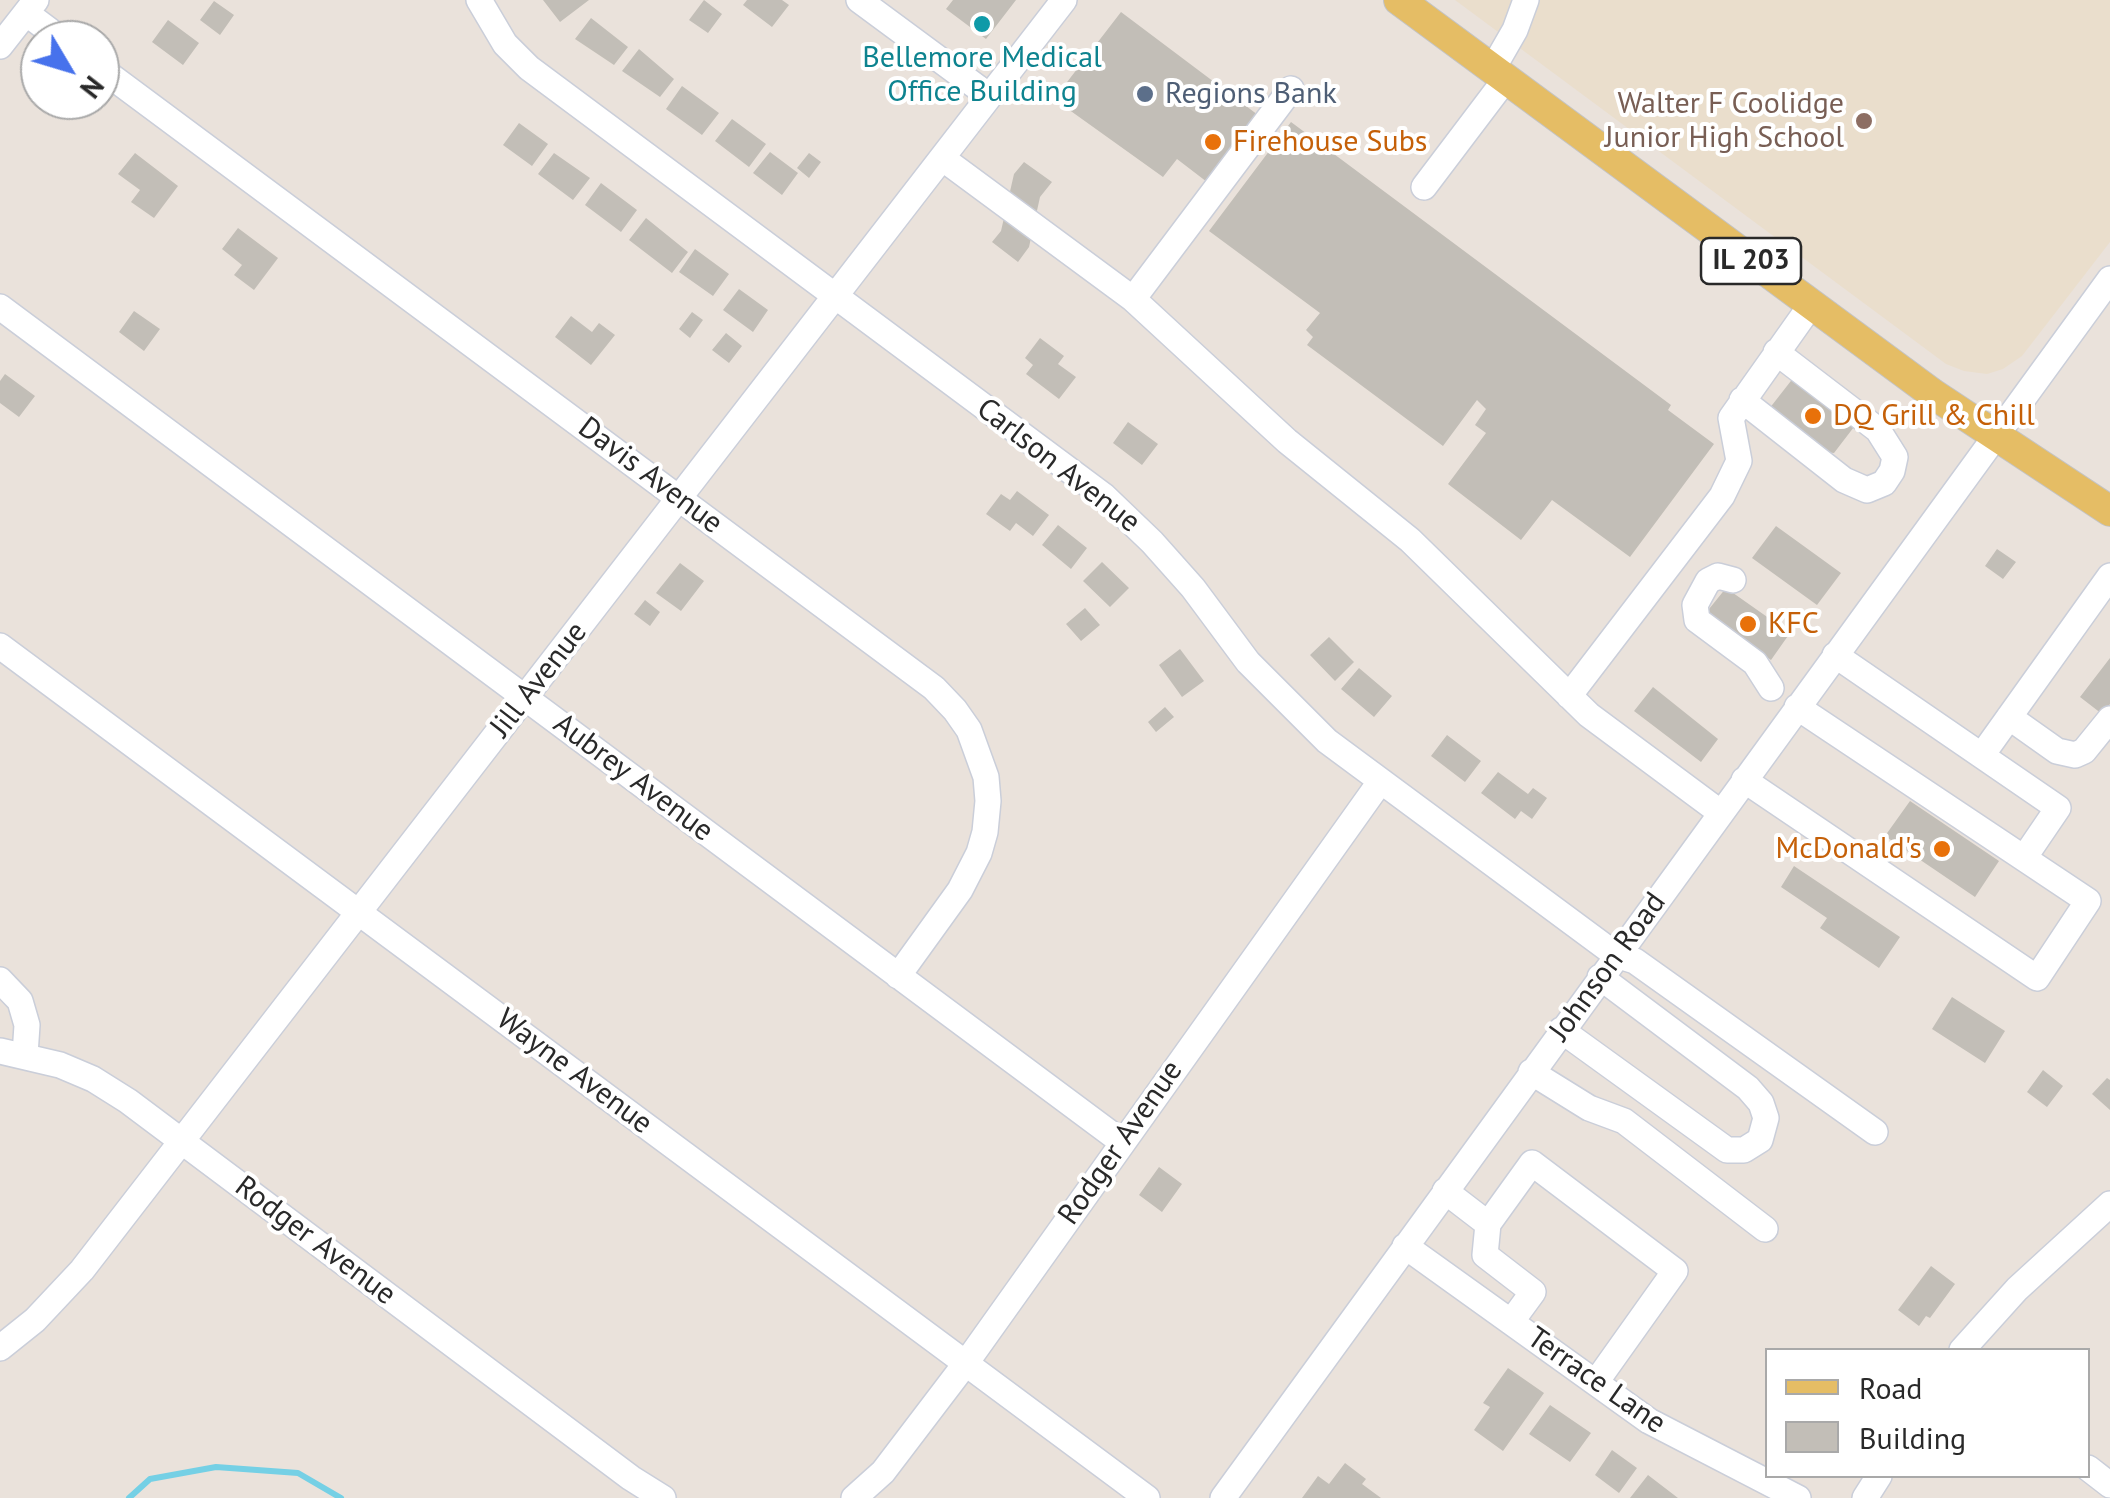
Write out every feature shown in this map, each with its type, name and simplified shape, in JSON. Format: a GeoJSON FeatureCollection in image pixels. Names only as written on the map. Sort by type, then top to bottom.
{"type":"FeatureCollection","features":[{"type":"Feature","properties":{"kind":"main road","name":"IL 203"},"geometry":{"type":"LineString","coordinates":[[1400,0],[1811,305],[1996,438],[2110,511]]}},
{"type":"Feature","properties":{"kind":"street","name":"Carlson Avenue"},"geometry":{"type":"LineString","coordinates":[[479,0],[505,44],[529,68],[1104,496],[1162,553],[1248,662],[1326,741],[1616,955],[1634,961],[1874,1132]]}},
{"type":"Feature","properties":{"kind":"street"},"geometry":{"type":"LineString","coordinates":[[859,0],[989,96]]}},
{"type":"Feature","properties":{"kind":"street","name":"Jill Avenue"},"geometry":{"type":"LineString","coordinates":[[0,1348],[65,1289],[1064,0]]}},
{"type":"Feature","properties":{"kind":"street"},"geometry":{"type":"LineString","coordinates":[[1424,187],[1499,75],[1526,0]]}},
{"type":"Feature","properties":{"kind":"street"},"geometry":{"type":"LineString","coordinates":[[0,46],[30,6]]}},
{"type":"Feature","properties":{"kind":"street","name":"Davis Avenue"},"geometry":{"type":"LineString","coordinates":[[120,83],[934,688],[955,710],[979,752],[988,801],[979,853],[960,890],[898,976]]}},
{"type":"Feature","properties":{"kind":"street"},"geometry":{"type":"LineString","coordinates":[[1132,298],[1291,89]]}},
{"type":"Feature","properties":{"kind":"street"},"geometry":{"type":"LineString","coordinates":[[942,158],[1132,298],[1287,441],[1410,540],[1589,714],[1721,813]]}},
{"type":"Feature","properties":{"kind":"street","name":"Johnson Road"},"geometry":{"type":"LineString","coordinates":[[1222,1498],[2110,279]]}},
{"type":"Feature","properties":{"kind":"street"},"geometry":{"type":"LineString","coordinates":[[1569,696],[1722,496],[1739,461],[1731,418],[1811,305]]}},
{"type":"Feature","properties":{"kind":"street","name":"Aubrey Avenue"},"geometry":{"type":"LineString","coordinates":[[0,307],[1122,1142]]}},
{"type":"Feature","properties":{"kind":"street"},"geometry":{"type":"LineString","coordinates":[[1742,400],[1844,480],[1867,490],[1884,483],[1892,471],[1894,456],[1878,430],[1776,352]]}},
{"type":"Feature","properties":{"kind":"street"},"geometry":{"type":"LineString","coordinates":[[1733,580],[1718,576],[1708,581],[1695,606],[1697,620],[1755,664],[1771,688]]}},
{"type":"Feature","properties":{"kind":"street"},"geometry":{"type":"LineString","coordinates":[[1982,755],[2110,576]]}},
{"type":"Feature","properties":{"kind":"street","name":"Wayne Avenue"},"geometry":{"type":"LineString","coordinates":[[0,646],[1147,1498]]}},
{"type":"Feature","properties":{"kind":"street"},"geometry":{"type":"LineString","coordinates":[[1835,655],[2058,808],[2024,858]]}},
{"type":"Feature","properties":{"kind":"street"},"geometry":{"type":"LineString","coordinates":[[1744,780],[2037,978],[2088,902],[1797,707]]}},
{"type":"Feature","properties":{"kind":"street"},"geometry":{"type":"LineString","coordinates":[[2010,717],[2057,751],[2076,755],[2084,751],[2110,719]]}},
{"type":"Feature","properties":{"kind":"street","name":"Rodger Avenue"},"geometry":{"type":"LineString","coordinates":[[854,1498],[884,1472],[966,1363],[1380,782]]}},
{"type":"Feature","properties":{"kind":"street"},"geometry":{"type":"LineString","coordinates":[[1562,1030],[1727,1150],[1744,1150],[1760,1140],[1766,1118],[1761,1103],[1748,1088],[1600,978]]}},
{"type":"Feature","properties":{"kind":"street"},"geometry":{"type":"LineString","coordinates":[[0,980],[20,1001],[27,1025],[12,1053]]}},
{"type":"Feature","properties":{"kind":"street","name":"Rodger Avenue"},"geometry":{"type":"LineString","coordinates":[[12,1053],[60,1064],[93,1079],[663,1498]]}},
{"type":"Feature","properties":{"kind":"street"},"geometry":{"type":"LineString","coordinates":[[1531,1072],[1589,1108],[1624,1121],[1765,1230]]}},
{"type":"Feature","properties":{"kind":"street"},"geometry":{"type":"LineString","coordinates":[[1510,1322],[1532,1292],[1485,1255],[1488,1224],[1532,1164],[1674,1271],[1596,1382]]}},
{"type":"Feature","properties":{"kind":"street"},"geometry":{"type":"LineString","coordinates":[[1445,1191],[1488,1224]]}},
{"type":"Feature","properties":{"kind":"street"},"geometry":{"type":"LineString","coordinates":[[1964,1348],[2017,1289],[2110,1204]]}},
{"type":"Feature","properties":{"kind":"street","name":"Terrace Lane"},"geometry":{"type":"LineString","coordinates":[[1405,1246],[1649,1421],[1798,1498]]}},
{"type":"Feature","properties":{"kind":"street"},"geometry":{"type":"LineString","coordinates":[[2090,1470],[2110,1485]]}},
{"type":"Feature","properties":{"kind":"shaded area","name":"Walter F Coolidge Junior High School"},"geometry":{"type":"Polygon","coordinates":[[[1455,0],[2110,0],[2110,242],[2022,356],[1987,374],[1964,371],[1946,364],[1455,0]]]}},
{"type":"Feature","properties":{"kind":"building"},"geometry":{"type":"Polygon","coordinates":[[[543,0],[589,0],[560,22],[543,0]]]}},
{"type":"Feature","properties":{"kind":"building"},"geometry":{"type":"Polygon","coordinates":[[[704,0],[722,14],[708,33],[689,20],[704,0]]]}},
{"type":"Feature","properties":{"kind":"building"},"geometry":{"type":"Polygon","coordinates":[[[747,0],[782,0],[789,5],[772,27],[743,5],[747,0]]]}},
{"type":"Feature","properties":{"kind":"building","name":"Bellemore Medical Office Building"},"geometry":{"type":"Polygon","coordinates":[[[953,0],[1016,0],[986,39],[946,9],[953,0]]]}},
{"type":"Feature","properties":{"kind":"building"},"geometry":{"type":"Polygon","coordinates":[[[214,1],[234,15],[220,35],[200,20],[214,1]]]}},
{"type":"Feature","properties":{"kind":"building"},"geometry":{"type":"Polygon","coordinates":[[[1121,12],[1258,115],[1207,182],[1177,159],[1163,177],[1054,99],[1121,12]]]}},
{"type":"Feature","properties":{"kind":"building"},"geometry":{"type":"Polygon","coordinates":[[[591,18],[628,47],[614,65],[575,39],[591,18]]]}},
{"type":"Feature","properties":{"kind":"building"},"geometry":{"type":"Polygon","coordinates":[[[168,20],[199,43],[183,65],[152,42],[168,20]]]}},
{"type":"Feature","properties":{"kind":"building"},"geometry":{"type":"Polygon","coordinates":[[[639,49],[674,79],[660,97],[622,71],[639,49]]]}},
{"type":"Feature","properties":{"kind":"building"},"geometry":{"type":"Polygon","coordinates":[[[682,86],[719,113],[702,135],[666,109],[682,86]]]}},
{"type":"Feature","properties":{"kind":"building"},"geometry":{"type":"Polygon","coordinates":[[[732,119],[766,144],[749,167],[715,141],[732,119]]]}},
{"type":"Feature","properties":{"kind":"building"},"geometry":{"type":"Polygon","coordinates":[[[1291,122],[1671,405],[1668,410],[1714,444],[1630,557],[1552,500],[1521,540],[1448,484],[1486,433],[1475,425],[1486,409],[1477,400],[1443,446],[1307,345],[1313,337],[1306,330],[1320,313],[1209,231],[1291,122]]]}},
{"type":"Feature","properties":{"kind":"building"},"geometry":{"type":"Polygon","coordinates":[[[519,123],[548,144],[532,166],[503,145],[519,123]]]}},
{"type":"Feature","properties":{"kind":"building"},"geometry":{"type":"Polygon","coordinates":[[[770,152],[798,173],[782,195],[753,173],[770,152]]]}},
{"type":"Feature","properties":{"kind":"building"},"geometry":{"type":"Polygon","coordinates":[[[135,153],[178,186],[154,218],[131,202],[140,190],[118,174],[135,153]]]}},
{"type":"Feature","properties":{"kind":"building"},"geometry":{"type":"Polygon","coordinates":[[[554,153],[590,178],[573,200],[538,174],[554,153]]]}},
{"type":"Feature","properties":{"kind":"building"},"geometry":{"type":"Polygon","coordinates":[[[809,153],[821,162],[809,178],[797,168],[809,153]]]}},
{"type":"Feature","properties":{"kind":"building"},"geometry":{"type":"Polygon","coordinates":[[[1024,162],[1052,182],[1040,197],[1029,247],[1018,262],[992,242],[1001,231],[1014,174],[1024,162]]]}},
{"type":"Feature","properties":{"kind":"building"},"geometry":{"type":"Polygon","coordinates":[[[601,183],[637,210],[621,232],[585,205],[601,183]]]}},
{"type":"Feature","properties":{"kind":"building"},"geometry":{"type":"Polygon","coordinates":[[[646,218],[688,252],[672,273],[629,240],[646,218]]]}},
{"type":"Feature","properties":{"kind":"building"},"geometry":{"type":"Polygon","coordinates":[[[238,228],[278,258],[254,290],[234,275],[242,265],[222,249],[238,228]]]}},
{"type":"Feature","properties":{"kind":"building"},"geometry":{"type":"Polygon","coordinates":[[[695,249],[729,274],[713,296],[679,272],[695,249]]]}},
{"type":"Feature","properties":{"kind":"building"},"geometry":{"type":"Polygon","coordinates":[[[739,289],[768,310],[753,332],[723,310],[739,289]]]}},
{"type":"Feature","properties":{"kind":"building"},"geometry":{"type":"Polygon","coordinates":[[[134,311],[160,329],[144,351],[119,332],[134,311]]]}},
{"type":"Feature","properties":{"kind":"building"},"geometry":{"type":"Polygon","coordinates":[[[692,312],[703,320],[690,338],[679,329],[692,312]]]}},
{"type":"Feature","properties":{"kind":"building"},"geometry":{"type":"Polygon","coordinates":[[[571,316],[592,332],[599,323],[615,335],[591,365],[555,337],[571,316]]]}},
{"type":"Feature","properties":{"kind":"building"},"geometry":{"type":"Polygon","coordinates":[[[726,333],[742,346],[729,363],[712,350],[726,333]]]}},
{"type":"Feature","properties":{"kind":"building"},"geometry":{"type":"Polygon","coordinates":[[[1040,338],[1064,356],[1058,364],[1076,377],[1059,399],[1026,374],[1033,365],[1025,358],[1040,338]]]}},
{"type":"Feature","properties":{"kind":"building"},"geometry":{"type":"Polygon","coordinates":[[[5,374],[35,396],[19,417],[0,403],[0,381],[5,374]]]}},
{"type":"Feature","properties":{"kind":"building","name":"DQ Grill & Chill"},"geometry":{"type":"Polygon","coordinates":[[[1794,377],[1857,423],[1834,453],[1824,452],[1769,409],[1794,377]]]}},
{"type":"Feature","properties":{"kind":"building"},"geometry":{"type":"Polygon","coordinates":[[[1128,422],[1158,444],[1142,465],[1113,443],[1128,422]]]}},
{"type":"Feature","properties":{"kind":"building"},"geometry":{"type":"Polygon","coordinates":[[[1017,491],[1049,515],[1033,536],[1016,523],[1010,531],[986,514],[1001,494],[1010,500],[1017,491]]]}},
{"type":"Feature","properties":{"kind":"building"},"geometry":{"type":"Polygon","coordinates":[[[1058,525],[1087,548],[1071,569],[1042,545],[1058,525]]]}},
{"type":"Feature","properties":{"kind":"building"},"geometry":{"type":"Polygon","coordinates":[[[1776,526],[1841,573],[1817,605],[1752,558],[1776,526]]]}},
{"type":"Feature","properties":{"kind":"building"},"geometry":{"type":"Polygon","coordinates":[[[1997,549],[2016,562],[2003,579],[1985,566],[1997,549]]]}},
{"type":"Feature","properties":{"kind":"building"},"geometry":{"type":"Polygon","coordinates":[[[1102,562],[1129,588],[1110,607],[1083,581],[1102,562]]]}},
{"type":"Feature","properties":{"kind":"building"},"geometry":{"type":"Polygon","coordinates":[[[680,563],[704,581],[681,611],[656,593],[680,563]]]}},
{"type":"Feature","properties":{"kind":"building","name":"KFC"},"geometry":{"type":"Polygon","coordinates":[[[1726,588],[1790,633],[1771,660],[1705,614],[1726,588]]]}},
{"type":"Feature","properties":{"kind":"building"},"geometry":{"type":"Polygon","coordinates":[[[645,600],[660,612],[650,626],[634,614],[645,600]]]}},
{"type":"Feature","properties":{"kind":"building"},"geometry":{"type":"Polygon","coordinates":[[[1085,608],[1100,625],[1081,641],[1066,624],[1085,608]]]}},
{"type":"Feature","properties":{"kind":"building"},"geometry":{"type":"Polygon","coordinates":[[[1329,637],[1354,662],[1335,681],[1310,655],[1329,637]]]}},
{"type":"Feature","properties":{"kind":"building"},"geometry":{"type":"Polygon","coordinates":[[[1180,649],[1204,681],[1182,697],[1159,665],[1180,649]]]}},
{"type":"Feature","properties":{"kind":"building"},"geometry":{"type":"Polygon","coordinates":[[[2110,658],[2110,704],[2102,714],[2080,697],[2110,658]]]}},
{"type":"Feature","properties":{"kind":"building"},"geometry":{"type":"Polygon","coordinates":[[[1359,668],[1392,696],[1374,717],[1341,689],[1359,668]]]}},
{"type":"Feature","properties":{"kind":"building"},"geometry":{"type":"Polygon","coordinates":[[[1653,687],[1718,739],[1701,762],[1634,711],[1653,687]]]}},
{"type":"Feature","properties":{"kind":"building"},"geometry":{"type":"Polygon","coordinates":[[[1165,707],[1174,717],[1156,732],[1148,722],[1165,707]]]}},
{"type":"Feature","properties":{"kind":"building"},"geometry":{"type":"Polygon","coordinates":[[[1447,735],[1481,761],[1465,782],[1431,756],[1447,735]]]}},
{"type":"Feature","properties":{"kind":"building"},"geometry":{"type":"Polygon","coordinates":[[[1498,772],[1528,794],[1533,788],[1547,798],[1532,819],[1521,811],[1515,819],[1481,793],[1498,772]]]}},
{"type":"Feature","properties":{"kind":"building","name":"McDonald's"},"geometry":{"type":"Polygon","coordinates":[[[1910,801],[1999,861],[1975,897],[1885,836],[1910,801]]]}},
{"type":"Feature","properties":{"kind":"building"},"geometry":{"type":"Polygon","coordinates":[[[1794,866],[1900,937],[1879,968],[1820,928],[1827,918],[1781,887],[1794,866]]]}},
{"type":"Feature","properties":{"kind":"building"},"geometry":{"type":"Polygon","coordinates":[[[1952,997],[2005,1031],[1985,1063],[1932,1029],[1952,997]]]}},
{"type":"Feature","properties":{"kind":"building"},"geometry":{"type":"Polygon","coordinates":[[[2043,1070],[2063,1086],[2047,1107],[2027,1092],[2043,1070]]]}},
{"type":"Feature","properties":{"kind":"building"},"geometry":{"type":"Polygon","coordinates":[[[2107,1078],[2110,1080],[2110,1110],[2092,1094],[2107,1078]]]}},
{"type":"Feature","properties":{"kind":"building"},"geometry":{"type":"Polygon","coordinates":[[[1159,1167],[1182,1184],[1162,1212],[1139,1195],[1159,1167]]]}},
{"type":"Feature","properties":{"kind":"building"},"geometry":{"type":"Polygon","coordinates":[[[1931,1266],[1955,1284],[1930,1318],[1926,1316],[1919,1326],[1898,1310],[1931,1266]]]}},
{"type":"Feature","properties":{"kind":"building"},"geometry":{"type":"Polygon","coordinates":[[[1508,1368],[1544,1393],[1503,1451],[1474,1430],[1490,1407],[1483,1403],[1508,1368]]]}},
{"type":"Feature","properties":{"kind":"building"},"geometry":{"type":"Polygon","coordinates":[[[1550,1405],[1591,1433],[1570,1462],[1529,1434],[1550,1405]]]}},
{"type":"Feature","properties":{"kind":"building"},"geometry":{"type":"Polygon","coordinates":[[[1612,1450],[1637,1468],[1619,1493],[1595,1475],[1612,1450]]]}},
{"type":"Feature","properties":{"kind":"building"},"geometry":{"type":"Polygon","coordinates":[[[1345,1463],[1366,1479],[1362,1484],[1381,1498],[1302,1498],[1318,1476],[1329,1484],[1345,1463]]]}},
{"type":"Feature","properties":{"kind":"building"},"geometry":{"type":"Polygon","coordinates":[[[1648,1475],[1678,1498],[1630,1498],[1648,1475]]]}},
{"type":"Feature","properties":{"kind":"waterway"},"geometry":{"type":"LineString","coordinates":[[129,1498],[150,1479],[216,1467],[298,1473],[341,1498]]}},
{"type":"Feature","properties":{"kind":"place","name":"Bellemore Medical Office Building"},"geometry":{"type":"Point","coordinates":[982,24]}},
{"type":"Feature","properties":{"kind":"place","name":"Regions Bank"},"geometry":{"type":"Point","coordinates":[1145,94]}},
{"type":"Feature","properties":{"kind":"place","name":"Walter F Coolidge Junior High School"},"geometry":{"type":"Point","coordinates":[1864,121]}},
{"type":"Feature","properties":{"kind":"place","name":"Firehouse Subs"},"geometry":{"type":"Point","coordinates":[1213,142]}},
{"type":"Feature","properties":{"kind":"place","name":"DQ Grill & Chill"},"geometry":{"type":"Point","coordinates":[1813,416]}},
{"type":"Feature","properties":{"kind":"place","name":"KFC"},"geometry":{"type":"Point","coordinates":[1748,624]}},
{"type":"Feature","properties":{"kind":"place","name":"McDonald's"},"geometry":{"type":"Point","coordinates":[1942,849]}}]}
